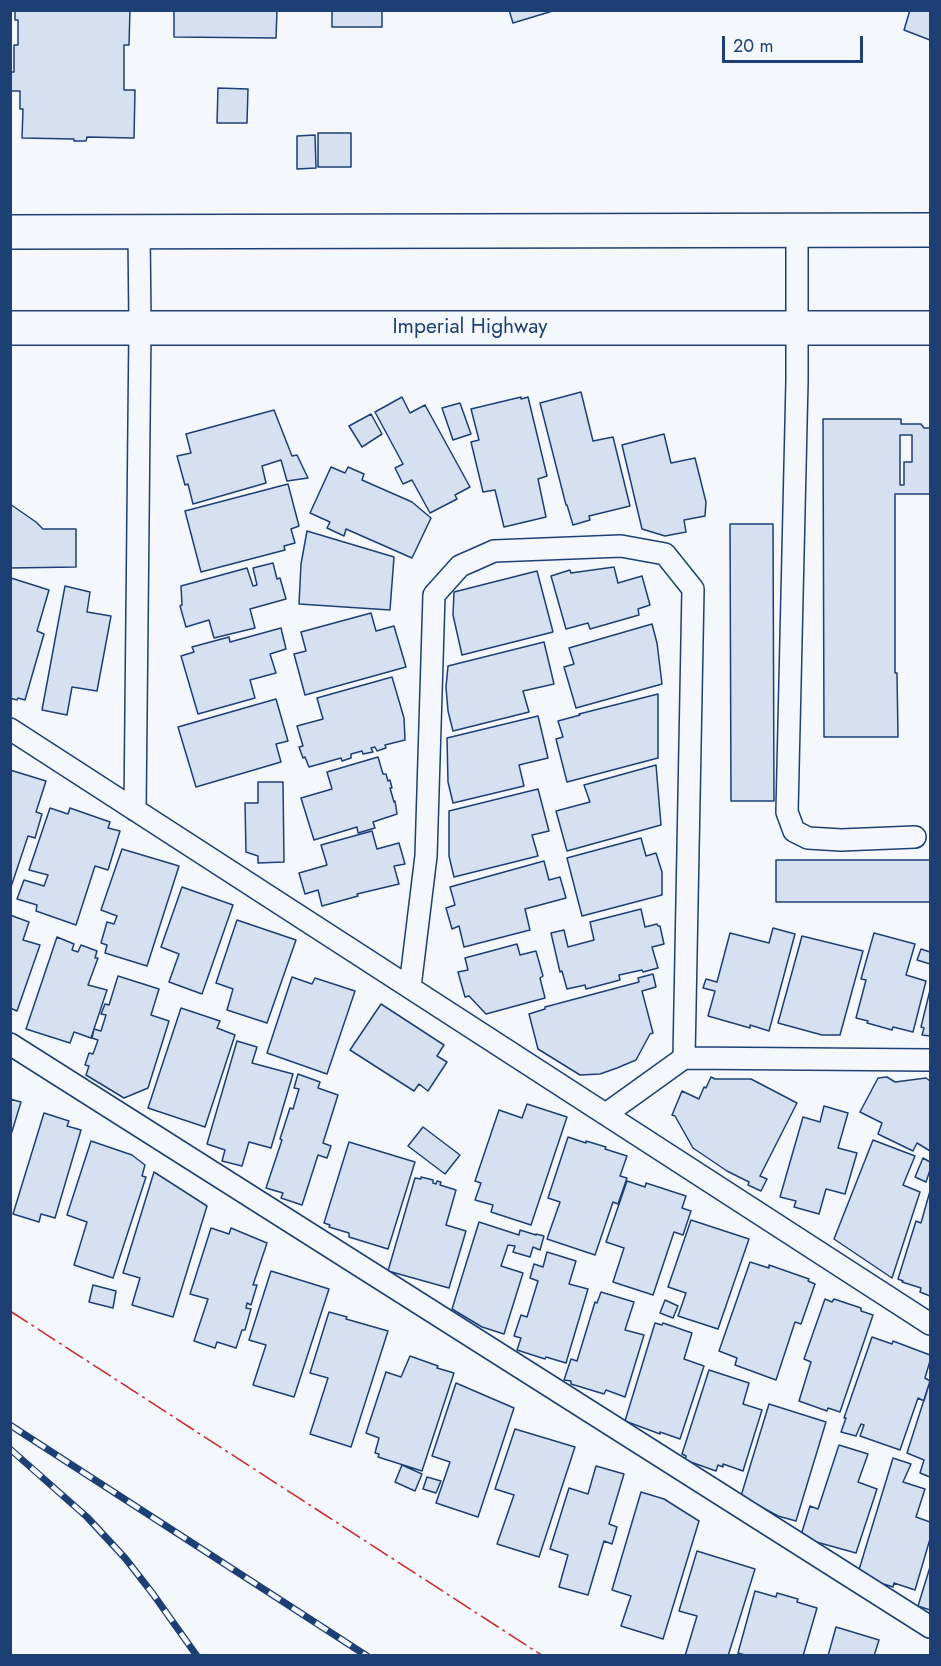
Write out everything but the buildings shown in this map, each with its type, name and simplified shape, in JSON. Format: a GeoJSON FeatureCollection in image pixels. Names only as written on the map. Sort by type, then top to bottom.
{"type":"FeatureCollection","features":[{"type":"Feature","properties":{"kind":"main road"},"geometry":{"type":"LineString","coordinates":[[10,232],[930,230]]}},
{"type":"Feature","properties":{"kind":"main road","name":"Imperial Highway"},"geometry":{"type":"LineString","coordinates":[[10,328],[930,328]]}},
{"type":"Feature","properties":{"kind":"lane"},"geometry":{"type":"LineString","coordinates":[[796,230],[797,328],[788,812],[794,831],[808,838],[841,840],[915,837]]}},
{"type":"Feature","properties":{"kind":"lane"},"geometry":{"type":"LineString","coordinates":[[135,810],[139,231]]}},
{"type":"Feature","properties":{"kind":"lane"},"geometry":{"type":"LineString","coordinates":[[410,987],[426,856],[434,595],[460,566],[494,551],[621,546],[665,554],[693,589],[684,1058]]}},
{"type":"Feature","properties":{"kind":"lane"},"geometry":{"type":"LineString","coordinates":[[10,729],[930,1324]]}},
{"type":"Feature","properties":{"kind":"lane"},"geometry":{"type":"LineString","coordinates":[[10,1044],[930,1627]]}},
{"type":"Feature","properties":{"kind":"lane"},"geometry":{"type":"LineString","coordinates":[[606,1114],[684,1058],[930,1060]]}},
{"type":"Feature","properties":{"kind":"railway"},"geometry":{"type":"LineString","coordinates":[[10,1425],[367,1656]]}},
{"type":"Feature","properties":{"kind":"railway"},"geometry":{"type":"LineString","coordinates":[[10,1449],[87,1517],[125,1558],[197,1656]]}},
{"type":"Feature","properties":{"kind":"power"},"geometry":{"type":"LineString","coordinates":[[10,1311],[543,1656]]}}]}
